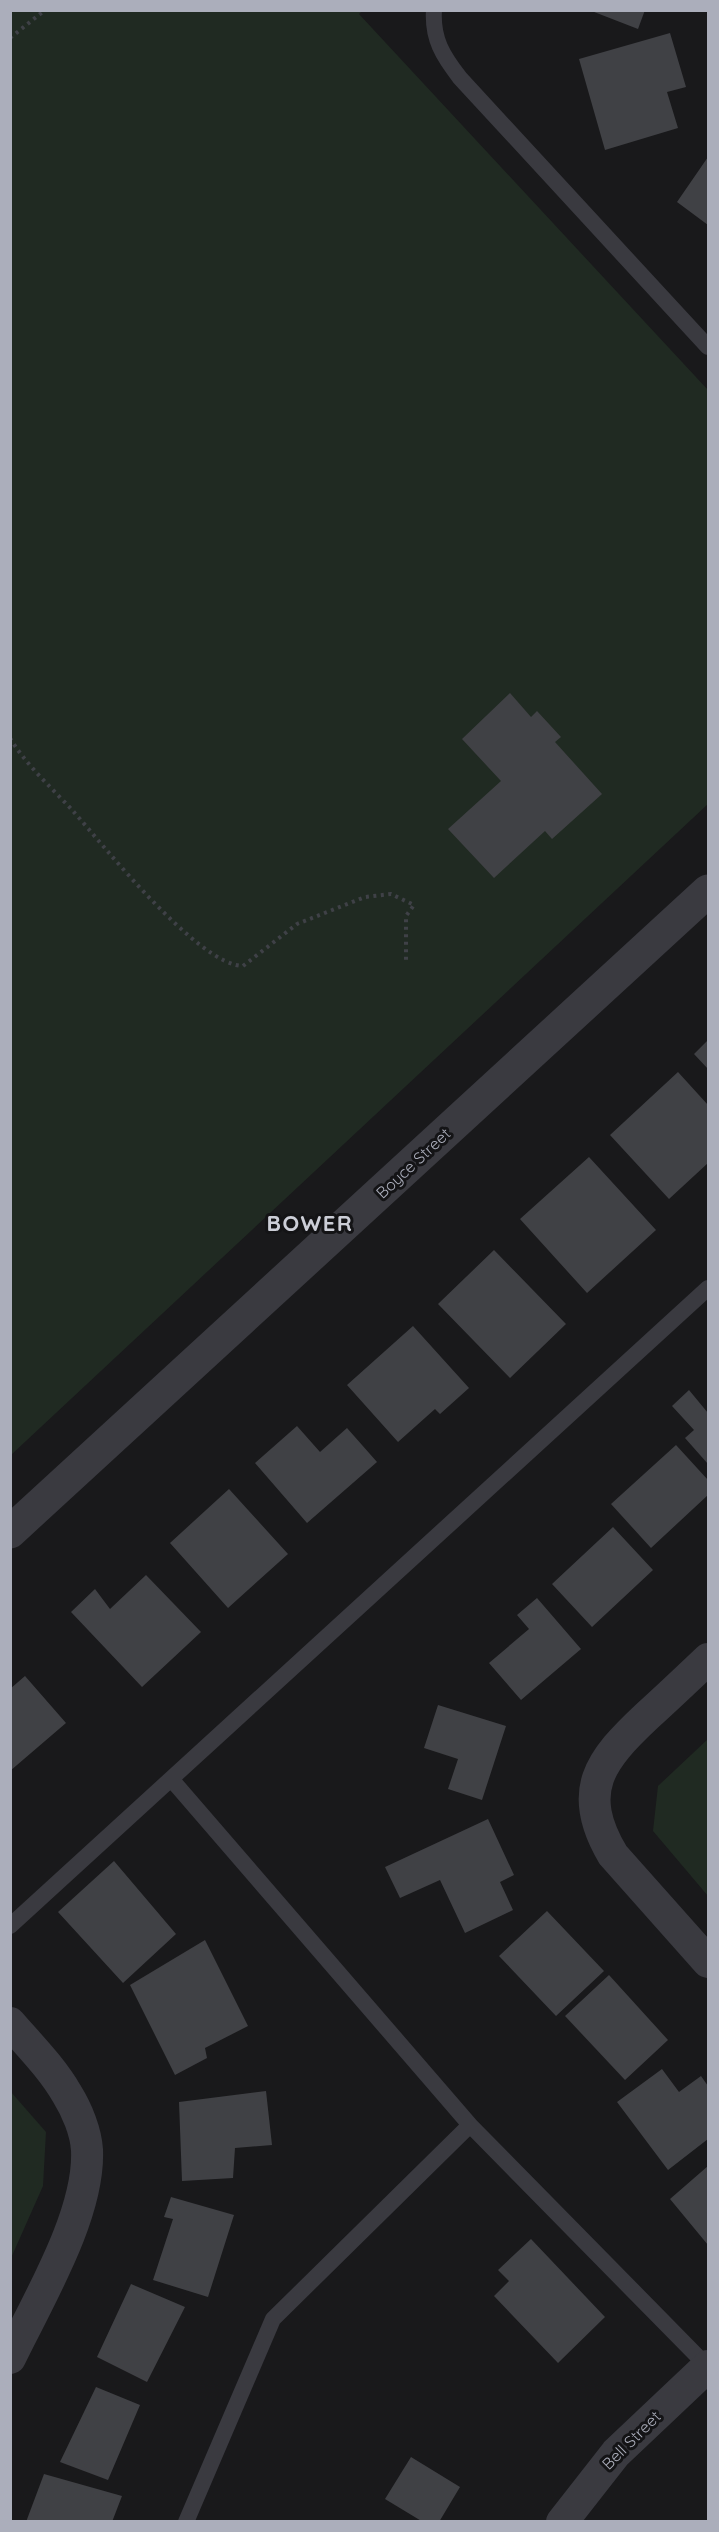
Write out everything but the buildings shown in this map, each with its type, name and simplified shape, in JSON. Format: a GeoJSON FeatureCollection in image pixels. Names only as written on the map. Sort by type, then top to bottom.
{"type":"FeatureCollection","features":[{"type":"Feature","properties":{"kind":"street","name":"Boyce Street"},"geometry":{"type":"LineString","coordinates":[[10,1532],[708,891]]}},
{"type":"Feature","properties":{"kind":"street"},"geometry":{"type":"LineString","coordinates":[[708,1659],[620,1742],[602,1764],[596,1783],[596,1806],[605,1842],[613,1856],[708,1962]]}},
{"type":"Feature","properties":{"kind":"street"},"geometry":{"type":"LineString","coordinates":[[10,2023],[69,2096],[81,2125],[87,2149],[86,2174],[79,2206],[10,2358]]}},
{"type":"Feature","properties":{"kind":"street","name":"Bell Street"},"geometry":{"type":"LineString","coordinates":[[562,2522],[616,2453],[708,2366]]}},
{"type":"Feature","properties":{"kind":"lane"},"geometry":{"type":"LineString","coordinates":[[434,10],[433,29],[441,53],[460,78],[708,347]]}},
{"type":"Feature","properties":{"kind":"lane"},"geometry":{"type":"LineString","coordinates":[[10,1926],[708,1288]]}},
{"type":"Feature","properties":{"kind":"lane"},"geometry":{"type":"LineString","coordinates":[[172,1780],[470,2125],[708,2366]]}},
{"type":"Feature","properties":{"kind":"lane"},"geometry":{"type":"LineString","coordinates":[[186,2522],[273,2319],[470,2125]]}},
{"type":"Feature","properties":{"kind":"path"},"geometry":{"type":"LineString","coordinates":[[10,38],[45,10]]}},
{"type":"Feature","properties":{"kind":"path"},"geometry":{"type":"LineString","coordinates":[[10,738],[148,896],[202,946],[229,964],[243,966],[297,924],[376,894],[391,894],[414,905],[406,916],[406,963]]}},
{"type":"Feature","properties":{"kind":"shaded area"},"geometry":{"type":"Polygon","coordinates":[[[11,11],[362,11],[359,14],[708,390],[708,804],[11,1455],[11,11]]]}},
{"type":"Feature","properties":{"kind":"shaded area"},"geometry":{"type":"Polygon","coordinates":[[[708,1739],[708,1896],[653,1831],[658,1786],[708,1739]]]}},
{"type":"Feature","properties":{"kind":"shaded area"},"geometry":{"type":"Polygon","coordinates":[[[11,2092],[46,2132],[43,2186],[11,2258],[11,2092]]]}},
{"type":"Feature","properties":{"kind":"district","name":"BOWER"},"geometry":{"type":"Point","coordinates":[310,1223]}}]}
